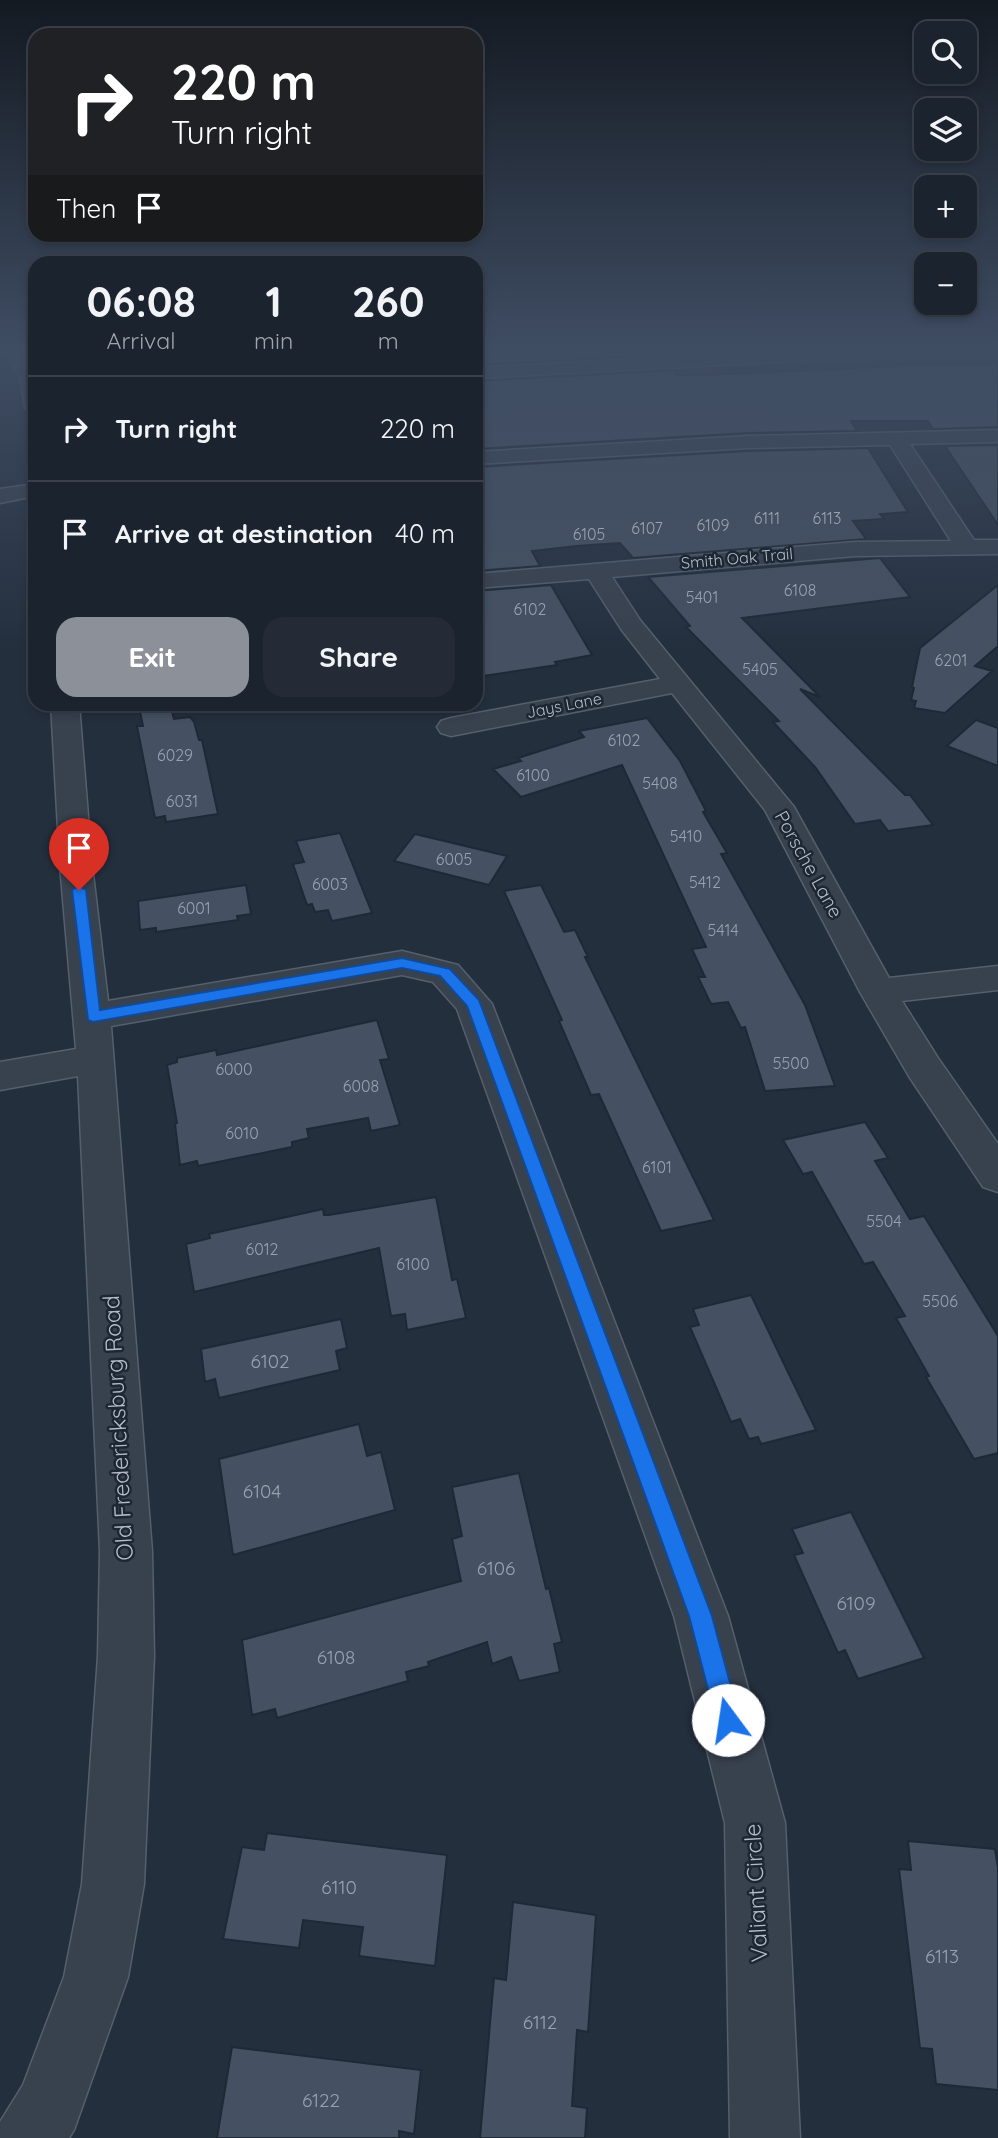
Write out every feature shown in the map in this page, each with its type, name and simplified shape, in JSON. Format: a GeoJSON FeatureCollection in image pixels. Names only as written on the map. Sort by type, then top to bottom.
{"type":"FeatureCollection","features":[{"type":"Feature","properties":{"kind":"street"},"geometry":{"type":"LineString","coordinates":[[483,458],[650,448]]}},
{"type":"Feature","properties":{"kind":"street"},"geometry":{"type":"LineString","coordinates":[[903,448],[967,547]]}},
{"type":"Feature","properties":{"kind":"street"},"geometry":{"type":"LineString","coordinates":[[0,496],[28,491]]}},
{"type":"Feature","properties":{"kind":"street","name":"Smith Oak Trail"},"geometry":{"type":"LineString","coordinates":[[483,581],[841,550],[998,547]]}},
{"type":"Feature","properties":{"kind":"street","name":"Porsche Lane"},"geometry":{"type":"LineString","coordinates":[[596,570],[629,624],[779,807],[878,992],[924,1068],[998,1176]]}},
{"type":"Feature","properties":{"kind":"street","name":"Jays Lane"},"geometry":{"type":"LineString","coordinates":[[451,727],[676,684]]}},
{"type":"Feature","properties":{"kind":"street","name":"Old Fredericksburg Road"},"geometry":{"type":"LineString","coordinates":[[28,2138],[50,2106],[96,1977],[114,1870],[126,1656],[126,1551],[95,1037],[76,865],[65,711]]}},
{"type":"Feature","properties":{"kind":"street","name":"Valiant Circle"},"geometry":{"type":"LineString","coordinates":[[0,1076],[95,1037],[402,963],[445,973],[474,1004],[701,1616],[755,1823],[765,2138]]}},
{"type":"Feature","properties":{"kind":"street"},"geometry":{"type":"LineString","coordinates":[[878,992],[998,978]]}},
{"type":"Feature","properties":{"kind":"building"},"geometry":{"type":"Polygon","coordinates":[[[868,448],[908,512],[880,514],[884,519],[853,521],[866,539],[633,558],[620,543],[577,546],[532,551],[540,566],[483,570],[483,467],[748,451],[868,448]]]}},
{"type":"Feature","properties":{"kind":"building"},"geometry":{"type":"Polygon","coordinates":[[[946,448],[998,448],[998,525],[946,448]]]}},
{"type":"Feature","properties":{"kind":"building"},"geometry":{"type":"Polygon","coordinates":[[[880,558],[910,597],[742,618],[820,697],[800,689],[905,795],[910,795],[933,825],[888,831],[880,820],[855,824],[815,767],[773,722],[779,721],[686,627],[690,626],[648,577],[880,558]]]}},
{"type":"Feature","properties":{"kind":"building"},"geometry":{"type":"Polygon","coordinates":[[[551,585],[592,655],[555,662],[557,665],[483,676],[483,590],[551,585]]]}},
{"type":"Feature","properties":{"kind":"building"},"geometry":{"type":"Polygon","coordinates":[[[998,585],[998,646],[975,666],[992,671],[945,713],[914,708],[916,701],[911,700],[912,687],[920,648],[998,585]]]}},
{"type":"Feature","properties":{"kind":"building"},"geometry":{"type":"Polygon","coordinates":[[[140,711],[172,711],[174,719],[190,717],[199,740],[202,740],[218,814],[166,822],[165,816],[155,818],[137,726],[143,726],[140,711]]]}},
{"type":"Feature","properties":{"kind":"building"},"geometry":{"type":"Polygon","coordinates":[[[647,718],[680,761],[706,811],[703,812],[727,853],[721,854],[805,1005],[835,1086],[765,1091],[745,1027],[741,1028],[728,1002],[711,1004],[698,977],[705,977],[692,949],[706,947],[622,765],[521,797],[493,769],[584,737],[579,731],[647,718]]]}},
{"type":"Feature","properties":{"kind":"building"},"geometry":{"type":"Polygon","coordinates":[[[976,720],[998,728],[998,766],[947,746],[976,720]]]}},
{"type":"Feature","properties":{"kind":"building"},"geometry":{"type":"Polygon","coordinates":[[[340,833],[372,913],[332,921],[328,910],[315,912],[312,904],[307,905],[293,864],[304,862],[296,841],[340,833]]]}},
{"type":"Feature","properties":{"kind":"building"},"geometry":{"type":"Polygon","coordinates":[[[415,834],[507,856],[489,885],[394,861],[415,834]]]}},
{"type":"Feature","properties":{"kind":"building"},"geometry":{"type":"Polygon","coordinates":[[[246,885],[251,914],[237,916],[238,920],[156,932],[156,928],[140,930],[138,901],[246,885]]]}},
{"type":"Feature","properties":{"kind":"building"},"geometry":{"type":"Polygon","coordinates":[[[541,885],[564,932],[575,930],[588,957],[585,957],[714,1220],[661,1231],[599,1094],[591,1095],[559,1021],[562,1020],[504,891],[541,885]]]}},
{"type":"Feature","properties":{"kind":"building"},"geometry":{"type":"Polygon","coordinates":[[[377,1020],[389,1059],[380,1060],[400,1125],[371,1131],[368,1118],[307,1129],[309,1138],[292,1142],[292,1147],[198,1166],[197,1161],[180,1165],[177,1123],[167,1065],[177,1062],[177,1058],[216,1050],[217,1055],[377,1020]]]}},
{"type":"Feature","properties":{"kind":"building"},"geometry":{"type":"Polygon","coordinates":[[[865,1122],[888,1158],[875,1161],[910,1219],[924,1216],[998,1336],[998,1453],[974,1459],[926,1377],[929,1376],[896,1318],[905,1316],[873,1262],[864,1264],[812,1172],[803,1174],[783,1140],[865,1122]]]}},
{"type":"Feature","properties":{"kind":"building"},"geometry":{"type":"Polygon","coordinates":[[[436,1197],[452,1280],[457,1279],[466,1318],[407,1330],[405,1314],[391,1316],[379,1248],[194,1292],[186,1244],[210,1238],[209,1234],[323,1209],[324,1215],[329,1215],[436,1197]]]}},
{"type":"Feature","properties":{"kind":"building"},"geometry":{"type":"Polygon","coordinates":[[[751,1295],[816,1430],[761,1444],[758,1437],[749,1439],[740,1419],[731,1422],[690,1327],[699,1325],[693,1309],[751,1295]]]}},
{"type":"Feature","properties":{"kind":"building"},"geometry":{"type":"Polygon","coordinates":[[[341,1319],[347,1348],[336,1351],[340,1370],[219,1398],[215,1379],[205,1382],[201,1349],[341,1319]]]}},
{"type":"Feature","properties":{"kind":"building"},"geometry":{"type":"Polygon","coordinates":[[[359,1424],[367,1456],[381,1452],[395,1510],[233,1555],[219,1459],[359,1424]]]}},
{"type":"Feature","properties":{"kind":"building"},"geometry":{"type":"Polygon","coordinates":[[[519,1473],[546,1589],[549,1588],[562,1642],[554,1644],[560,1672],[519,1681],[511,1657],[492,1664],[487,1642],[428,1662],[429,1666],[406,1672],[408,1681],[277,1718],[275,1709],[252,1715],[242,1640],[461,1581],[452,1539],[462,1536],[452,1487],[519,1473]]]}},
{"type":"Feature","properties":{"kind":"building"},"geometry":{"type":"Polygon","coordinates":[[[851,1512],[924,1658],[858,1679],[845,1650],[838,1653],[794,1555],[803,1553],[792,1529],[851,1512]]]}},
{"type":"Feature","properties":{"kind":"building"},"geometry":{"type":"Polygon","coordinates":[[[267,1833],[447,1855],[435,1966],[359,1956],[363,1927],[303,1920],[299,1948],[223,1939],[242,1847],[264,1850],[267,1833]]]}},
{"type":"Feature","properties":{"kind":"building"},"geometry":{"type":"Polygon","coordinates":[[[908,1841],[995,1849],[998,1868],[998,2090],[936,2084],[932,2049],[920,2048],[899,1869],[911,1870],[908,1841]]]}},
{"type":"Feature","properties":{"kind":"building"},"geometry":{"type":"Polygon","coordinates":[[[513,1902],[596,1915],[588,2032],[577,2030],[572,2106],[587,2108],[585,2138],[480,2138],[494,1978],[506,1980],[513,1902]]]}},
{"type":"Feature","properties":{"kind":"building"},"geometry":{"type":"Polygon","coordinates":[[[232,2047],[421,2070],[414,2134],[399,2131],[399,2138],[217,2138],[232,2047]]]}},
{"type":"Feature","properties":{"kind":"route"},"geometry":{"type":"LineString","coordinates":[[79,890],[93,1016],[402,963],[445,973],[474,1004],[701,1616],[728,1720]]}}]}
